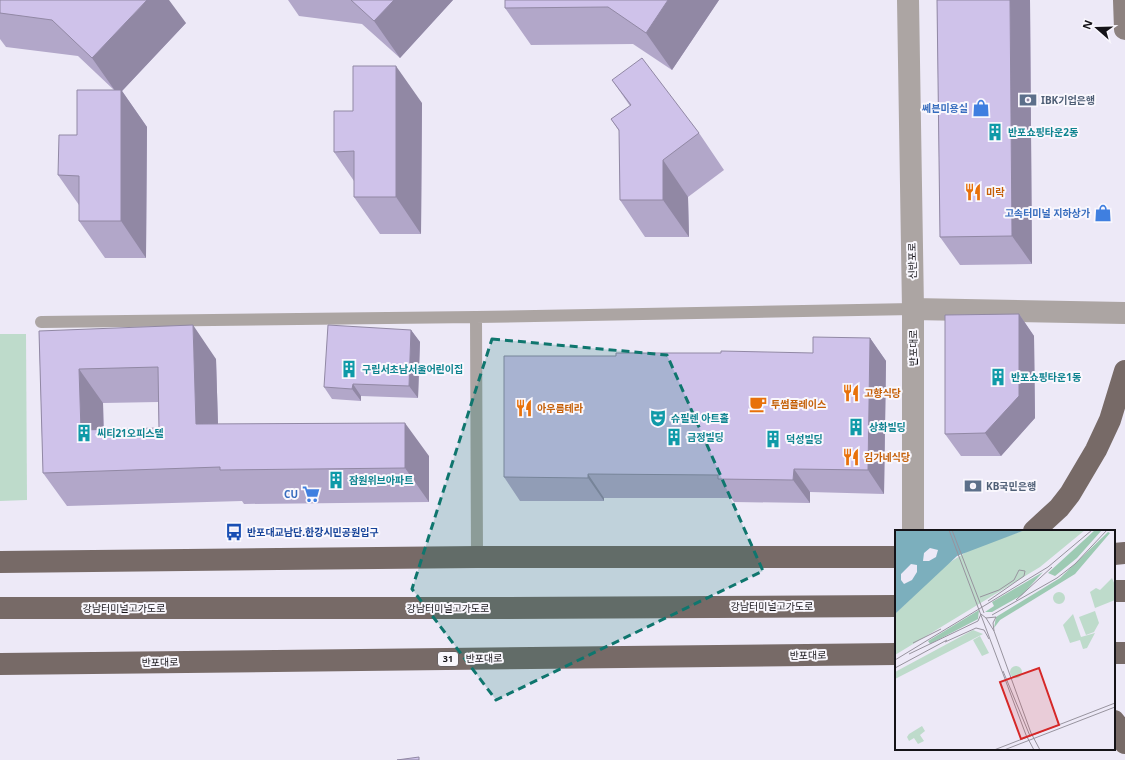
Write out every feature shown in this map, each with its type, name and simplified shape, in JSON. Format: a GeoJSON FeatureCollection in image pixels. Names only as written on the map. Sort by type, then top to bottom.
{"type":"FeatureCollection","features":[{"type":"Feature","properties":{"kind":"main road"},"geometry":{"type":"LineString","coordinates":[[1124,0],[1125,29]]}},
{"type":"Feature","properties":{"kind":"main road"},"geometry":{"type":"LineString","coordinates":[[1035,530],[1059,508],[1070,494],[1096,450],[1110,420],[1125,371]]}},
{"type":"Feature","properties":{"kind":"main road"},"geometry":{"type":"LineString","coordinates":[[1115,554],[1125,553]]}},
{"type":"Feature","properties":{"kind":"main road"},"geometry":{"type":"LineString","coordinates":[[0,562],[477,557],[895,557]]}},
{"type":"Feature","properties":{"kind":"main road"},"geometry":{"type":"LineString","coordinates":[[1115,591],[1125,590]]}},
{"type":"Feature","properties":{"kind":"main road","name":"강남터미널고가도로"},"geometry":{"type":"LineString","coordinates":[[0,608],[895,606]]}},
{"type":"Feature","properties":{"kind":"main road","name":"반포대로"},"geometry":{"type":"LineString","coordinates":[[0,664],[895,654]]}},
{"type":"Feature","properties":{"kind":"main road"},"geometry":{"type":"LineString","coordinates":[[1115,722],[1122,731],[1125,743]]}},
{"type":"Feature","properties":{"kind":"street","name":"신반포로"},"geometry":{"type":"LineString","coordinates":[[908,0],[913,309]]}},
{"type":"Feature","properties":{"kind":"street"},"geometry":{"type":"LineString","coordinates":[[913,309],[1125,313]]}},
{"type":"Feature","properties":{"kind":"street","name":"반포대로"},"geometry":{"type":"LineString","coordinates":[[913,309],[913,530]]}},
{"type":"Feature","properties":{"kind":"lane"},"geometry":{"type":"LineString","coordinates":[[41,322],[476,317],[913,309]]}},
{"type":"Feature","properties":{"kind":"lane"},"geometry":{"type":"LineString","coordinates":[[476,317],[477,557]]}},
{"type":"Feature","properties":{"kind":"highlighted area"},"geometry":{"type":"Polygon","coordinates":[[[492,339],[667,355],[763,571],[496,700],[412,589],[492,339]]]}},
{"type":"Feature","properties":{"kind":"green space"},"geometry":{"type":"Polygon","coordinates":[[[0,334],[26,334],[27,500],[0,501],[0,334]]]}},
{"type":"Feature","properties":{"kind":"building"},"geometry":{"type":"Polygon","coordinates":[[[0,0],[147,0],[92,58],[52,20],[0,13],[0,0]]]}},
{"type":"Feature","properties":{"kind":"building"},"geometry":{"type":"Polygon","coordinates":[[[351,0],[394,0],[374,21],[351,0]]]}},
{"type":"Feature","properties":{"kind":"building"},"geometry":{"type":"Polygon","coordinates":[[[505,0],[668,0],[646,33],[608,7],[505,8],[505,0]]]}},
{"type":"Feature","properties":{"kind":"building","name":"반포쇼핑타운2동"},"geometry":{"type":"Polygon","coordinates":[[[937,0],[1010,0],[1012,236],[940,237],[937,0]]]}},
{"type":"Feature","properties":{"kind":"building"},"geometry":{"type":"Polygon","coordinates":[[[642,58],[699,133],[663,160],[663,200],[620,200],[619,130],[611,119],[631,105],[612,80],[642,58]]]}},
{"type":"Feature","properties":{"kind":"building"},"geometry":{"type":"Polygon","coordinates":[[[353,66],[396,66],[396,197],[354,197],[354,151],[334,152],[334,111],[353,111],[353,66]]]}},
{"type":"Feature","properties":{"kind":"building"},"geometry":{"type":"Polygon","coordinates":[[[77,90],[121,90],[121,221],[79,221],[79,176],[58,175],[59,135],[77,135],[77,90]]]}},
{"type":"Feature","properties":{"kind":"building","name":"반포쇼핑타운1동"},"geometry":{"type":"Polygon","coordinates":[[[1019,314],[1019,396],[985,433],[945,434],[945,315],[1019,314]]]}},
{"type":"Feature","properties":{"kind":"building"},"geometry":{"type":"Polygon","coordinates":[[[193,325],[196,424],[405,423],[405,468],[220,470],[220,467],[43,473],[39,331],[193,325]],[[158,367],[79,369],[81,430],[159,428],[158,367]]]}},
{"type":"Feature","properties":{"kind":"building"},"geometry":{"type":"Polygon","coordinates":[[[328,325],[411,330],[409,386],[353,384],[352,389],[324,387],[328,325]]]}},
{"type":"Feature","properties":{"kind":"building"},"geometry":{"type":"Polygon","coordinates":[[[813,337],[870,338],[868,470],[794,469],[793,480],[718,479],[718,475],[588,474],[588,478],[504,477],[504,356],[616,356],[616,353],[721,353],[721,351],[813,353],[813,337]]]}},
{"type":"Feature","properties":{"kind":"building"},"geometry":{"type":"Polygon","coordinates":[[[419,757],[419,760],[397,760],[419,757]]]}},
{"type":"Feature","properties":{"kind":"place","name":"IBK기업은행"},"geometry":{"type":"Point","coordinates":[1028,100]}},
{"type":"Feature","properties":{"kind":"place","name":"쎄븐미용실"},"geometry":{"type":"Point","coordinates":[981,108]}},
{"type":"Feature","properties":{"kind":"place","name":"반포쇼핑타운2동"},"geometry":{"type":"Point","coordinates":[995,132]}},
{"type":"Feature","properties":{"kind":"place","name":"미락"},"geometry":{"type":"Point","coordinates":[973,192]}},
{"type":"Feature","properties":{"kind":"place","name":"고속터미널 지하상가"},"geometry":{"type":"Point","coordinates":[1103,213]}},
{"type":"Feature","properties":{"kind":"place","name":"구립서초남서울어린이집"},"geometry":{"type":"Point","coordinates":[349,369]}},
{"type":"Feature","properties":{"kind":"place","name":"반포쇼핑타운1동"},"geometry":{"type":"Point","coordinates":[998,377]}},
{"type":"Feature","properties":{"kind":"place","name":"고향식당"},"geometry":{"type":"Point","coordinates":[851,393]}},
{"type":"Feature","properties":{"kind":"place","name":"투썸플레이스"},"geometry":{"type":"Point","coordinates":[758,404]}},
{"type":"Feature","properties":{"kind":"place","name":"아우름테라"},"geometry":{"type":"Point","coordinates":[524,408]}},
{"type":"Feature","properties":{"kind":"place","name":"슈필렌 아트홀"},"geometry":{"type":"Point","coordinates":[658,418]}},
{"type":"Feature","properties":{"kind":"place","name":"상화빌딩"},"geometry":{"type":"Point","coordinates":[856,427]}},
{"type":"Feature","properties":{"kind":"place","name":"씨티21오피스텔"},"geometry":{"type":"Point","coordinates":[84,433]}},
{"type":"Feature","properties":{"kind":"place","name":"금정빌딩"},"geometry":{"type":"Point","coordinates":[674,437]}},
{"type":"Feature","properties":{"kind":"place","name":"덕성빌딩"},"geometry":{"type":"Point","coordinates":[773,439]}},
{"type":"Feature","properties":{"kind":"place","name":"김가네식당"},"geometry":{"type":"Point","coordinates":[851,457]}},
{"type":"Feature","properties":{"kind":"place","name":"잠원위브아파트"},"geometry":{"type":"Point","coordinates":[336,480]}},
{"type":"Feature","properties":{"kind":"place","name":"KB국민은행"},"geometry":{"type":"Point","coordinates":[973,486]}},
{"type":"Feature","properties":{"kind":"place","name":"CU"},"geometry":{"type":"Point","coordinates":[311,494]}},
{"type":"Feature","properties":{"kind":"place","name":"반포대교남단.한강시민공원입구"},"geometry":{"type":"Point","coordinates":[234,532]}}]}
